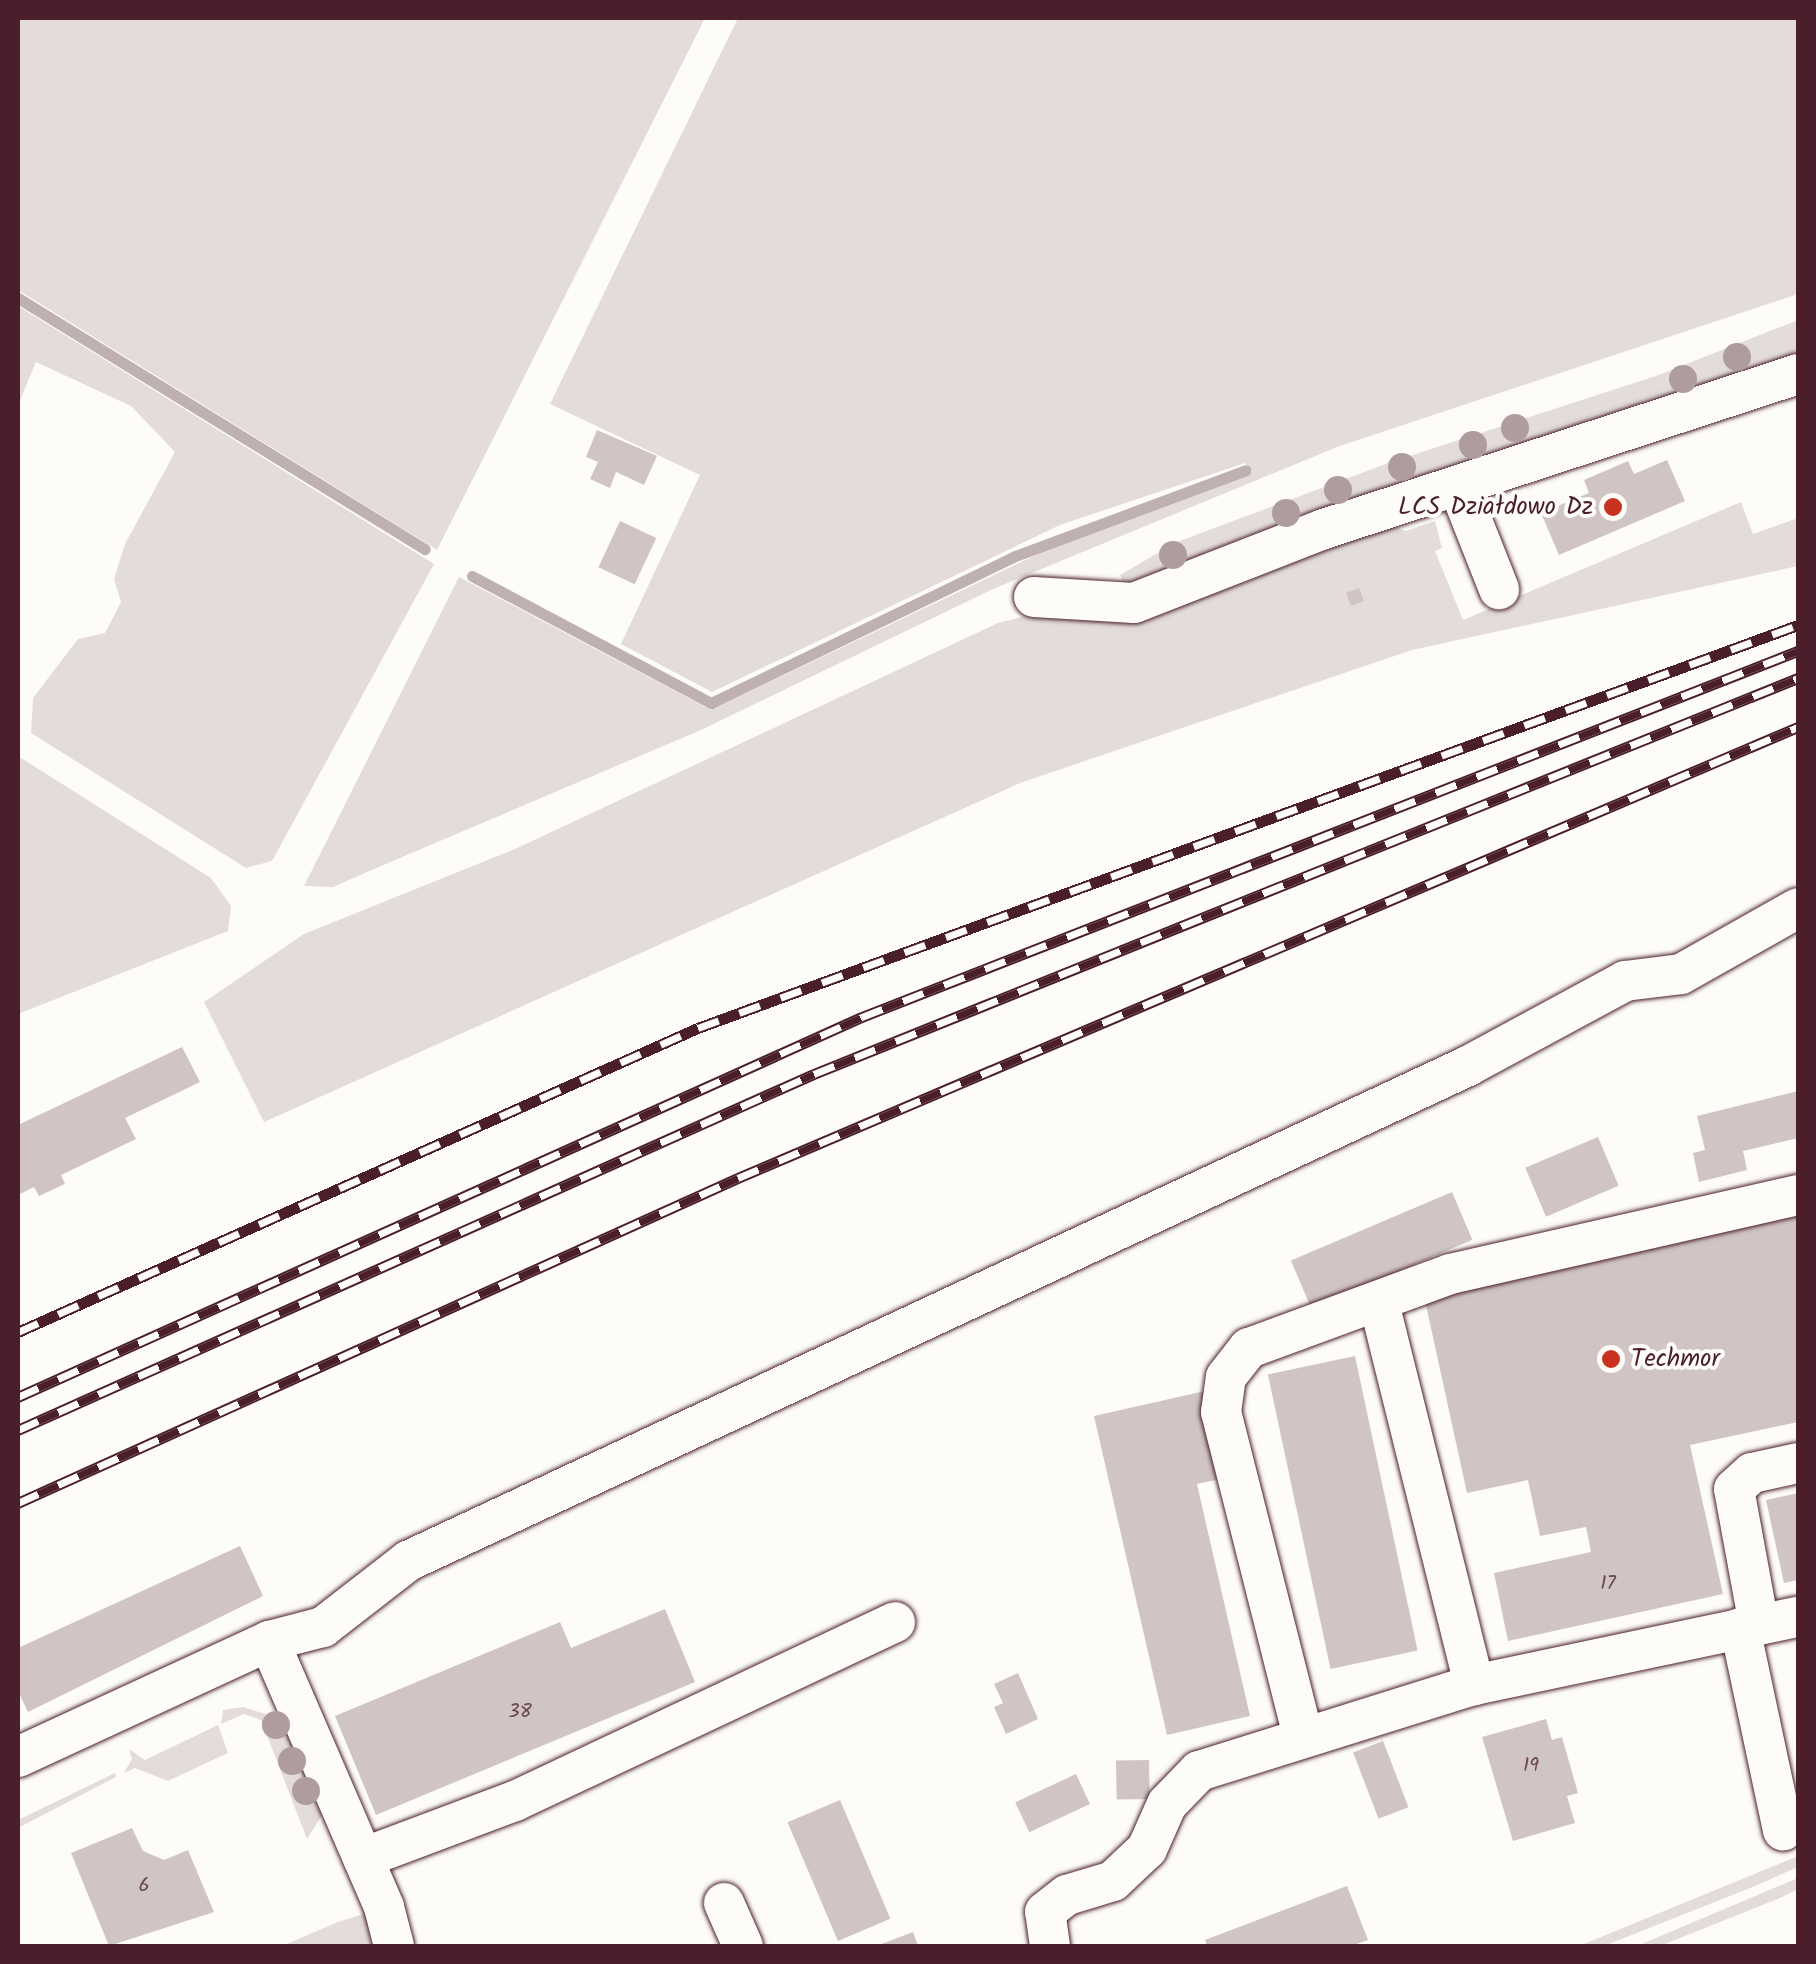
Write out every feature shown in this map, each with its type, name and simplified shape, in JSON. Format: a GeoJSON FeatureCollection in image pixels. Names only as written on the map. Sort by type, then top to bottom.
{"type":"FeatureCollection","features":[{"type":"Feature","properties":{"kind":"street"},"geometry":{"type":"LineString","coordinates":[[1034,597],[1134,604],[1324,530],[1798,374]]}},
{"type":"Feature","properties":{"kind":"street"},"geometry":{"type":"LineString","coordinates":[[1459,488],[1499,589]]}},
{"type":"Feature","properties":{"kind":"street"},"geometry":{"type":"LineString","coordinates":[[18,1757],[269,1641],[323,1627],[408,1560],[507,1512],[766,1399],[1468,1066],[1625,980],[1681,974],[1798,908]]}},
{"type":"Feature","properties":{"kind":"street"},"geometry":{"type":"LineString","coordinates":[[1303,1736],[1222,1412],[1226,1376],[1249,1348],[1450,1274],[1798,1195]]}},
{"type":"Feature","properties":{"kind":"street"},"geometry":{"type":"LineString","coordinates":[[1379,1303],[1474,1685]]}},
{"type":"Feature","properties":{"kind":"street"},"geometry":{"type":"LineString","coordinates":[[1783,1830],[1749,1627],[1734,1489],[1752,1472],[1798,1463]]}},
{"type":"Feature","properties":{"kind":"street"},"geometry":{"type":"LineString","coordinates":[[1050,1946],[1045,1912],[1067,1895],[1114,1880],[1147,1849],[1167,1804],[1199,1771],[1474,1685],[1798,1617]]}},
{"type":"Feature","properties":{"kind":"street"},"geometry":{"type":"LineString","coordinates":[[363,1858],[515,1801],[894,1622]]}},
{"type":"Feature","properties":{"kind":"street"},"geometry":{"type":"LineString","coordinates":[[269,1641],[363,1858],[394,1946]]}},
{"type":"Feature","properties":{"kind":"street"},"geometry":{"type":"LineString","coordinates":[[724,1904],[742,1946]]}},
{"type":"Feature","properties":{"kind":"shaded area"},"geometry":{"type":"Polygon","coordinates":[[[18,18],[705,18],[437,550],[18,290],[18,18]]]}},
{"type":"Feature","properties":{"kind":"shaded area"},"geometry":{"type":"Polygon","coordinates":[[[738,18],[1798,18],[1798,294],[1337,447],[993,589],[701,730],[333,887],[304,886],[459,577],[711,710],[1101,524],[1253,472],[1245,463],[1060,525],[712,692],[621,644],[700,475],[550,404],[738,18]]]}},
{"type":"Feature","properties":{"kind":"shaded area"},"geometry":{"type":"Polygon","coordinates":[[[18,306],[434,564],[272,861],[246,868],[31,733],[33,698],[78,639],[105,633],[121,602],[114,579],[125,544],[175,452],[131,406],[36,362],[18,405],[18,306]]]}},
{"type":"Feature","properties":{"kind":"shaded area"},"geometry":{"type":"Polygon","coordinates":[[[1798,320],[1798,357],[1128,591],[1120,575],[1177,542],[1391,462],[1656,376],[1798,320]]]}},
{"type":"Feature","properties":{"kind":"shaded area"},"geometry":{"type":"Polygon","coordinates":[[[1741,502],[1753,534],[1798,518],[1798,566],[1412,650],[1020,783],[264,1122],[204,1002],[304,934],[515,849],[998,623],[1389,525],[1406,531],[1435,521],[1442,548],[1435,551],[1463,620],[1741,502]]]}},
{"type":"Feature","properties":{"kind":"shaded area"},"geometry":{"type":"Polygon","coordinates":[[[18,756],[211,878],[231,906],[228,931],[18,1014],[18,756]]]}},
{"type":"Feature","properties":{"kind":"shaded area"},"geometry":{"type":"Polygon","coordinates":[[[243,1707],[285,1720],[322,1815],[307,1839],[261,1720],[244,1714],[221,1724],[223,1710],[243,1707]]]}},
{"type":"Feature","properties":{"kind":"shaded area"},"geometry":{"type":"Polygon","coordinates":[[[218,1725],[228,1753],[168,1781],[135,1768],[124,1773],[132,1759],[129,1749],[145,1760],[218,1725]]]}},
{"type":"Feature","properties":{"kind":"shaded area"},"geometry":{"type":"Polygon","coordinates":[[[115,1773],[116,1777],[18,1828],[18,1820],[115,1773]]]}},
{"type":"Feature","properties":{"kind":"shaded area"},"geometry":{"type":"Polygon","coordinates":[[[1798,1856],[1798,1867],[1755,1886],[1604,1946],[1579,1946],[1798,1856]]]}},
{"type":"Feature","properties":{"kind":"shaded area"},"geometry":{"type":"Polygon","coordinates":[[[1798,1878],[1798,1889],[1780,1898],[1660,1946],[1637,1946],[1798,1878]]]}},
{"type":"Feature","properties":{"kind":"shaded area"},"geometry":{"type":"Polygon","coordinates":[[[370,1912],[382,1946],[282,1946],[338,1922],[370,1912]]]}},
{"type":"Feature","properties":{"kind":"building"},"geometry":{"type":"Polygon","coordinates":[[[597,430],[657,456],[644,485],[616,472],[610,488],[590,479],[598,462],[586,457],[597,430]]]}},
{"type":"Feature","properties":{"kind":"building","name":"LCS Działdowo Dz"},"geometry":{"type":"Polygon","coordinates":[[[1667,460],[1685,501],[1559,555],[1541,513],[1589,493],[1584,480],[1628,461],[1634,474],[1667,460]]]}},
{"type":"Feature","properties":{"kind":"building"},"geometry":{"type":"Polygon","coordinates":[[[620,521],[656,538],[635,584],[598,567],[620,521]]]}},
{"type":"Feature","properties":{"kind":"building"},"geometry":{"type":"Polygon","coordinates":[[[1359,588],[1364,601],[1351,606],[1346,593],[1359,588]]]}},
{"type":"Feature","properties":{"kind":"building"},"geometry":{"type":"Polygon","coordinates":[[[182,1047],[200,1082],[125,1118],[136,1139],[61,1175],[65,1184],[39,1196],[34,1187],[18,1195],[18,1125],[182,1047]]]}},
{"type":"Feature","properties":{"kind":"building"},"geometry":{"type":"Polygon","coordinates":[[[1798,1091],[1798,1138],[1743,1151],[1747,1170],[1699,1182],[1693,1153],[1705,1150],[1697,1116],[1798,1091]]]}},
{"type":"Feature","properties":{"kind":"building"},"geometry":{"type":"Polygon","coordinates":[[[1598,1137],[1619,1186],[1546,1217],[1525,1168],[1598,1137]]]}},
{"type":"Feature","properties":{"kind":"building"},"geometry":{"type":"Polygon","coordinates":[[[1452,1192],[1472,1240],[1311,1308],[1291,1260],[1452,1192]]]}},
{"type":"Feature","properties":{"kind":"building","name":"Techmor"},"geometry":{"type":"Polygon","coordinates":[[[1798,1215],[1798,1422],[1690,1445],[1723,1594],[1508,1641],[1494,1573],[1591,1552],[1586,1527],[1540,1536],[1528,1480],[1467,1493],[1424,1296],[1798,1215]]]}},
{"type":"Feature","properties":{"kind":"building"},"geometry":{"type":"Polygon","coordinates":[[[1355,1356],[1418,1650],[1331,1669],[1268,1375],[1355,1356]]]}},
{"type":"Feature","properties":{"kind":"building"},"geometry":{"type":"Polygon","coordinates":[[[1205,1391],[1225,1478],[1197,1484],[1250,1716],[1167,1735],[1094,1416],[1205,1391]]]}},
{"type":"Feature","properties":{"kind":"building"},"geometry":{"type":"Polygon","coordinates":[[[1798,1493],[1798,1580],[1784,1583],[1766,1500],[1798,1493]]]}},
{"type":"Feature","properties":{"kind":"building"},"geometry":{"type":"Polygon","coordinates":[[[240,1546],[263,1596],[28,1712],[18,1691],[18,1648],[240,1546]]]}},
{"type":"Feature","properties":{"kind":"building"},"geometry":{"type":"Polygon","coordinates":[[[665,1609],[695,1682],[376,1815],[335,1716],[560,1622],[571,1648],[665,1609]]]}},
{"type":"Feature","properties":{"kind":"building"},"geometry":{"type":"Polygon","coordinates":[[[1018,1673],[1038,1719],[1006,1734],[994,1707],[1003,1703],[994,1684],[1018,1673]]]}},
{"type":"Feature","properties":{"kind":"building"},"geometry":{"type":"Polygon","coordinates":[[[1546,1719],[1552,1740],[1562,1737],[1578,1793],[1567,1796],[1575,1823],[1513,1841],[1482,1737],[1546,1719]]]}},
{"type":"Feature","properties":{"kind":"building"},"geometry":{"type":"Polygon","coordinates":[[[1383,1741],[1408,1807],[1379,1819],[1353,1752],[1383,1741]]]}},
{"type":"Feature","properties":{"kind":"building"},"geometry":{"type":"Polygon","coordinates":[[[1149,1760],[1150,1799],[1117,1800],[1116,1761],[1149,1760]]]}},
{"type":"Feature","properties":{"kind":"building"},"geometry":{"type":"Polygon","coordinates":[[[1076,1774],[1090,1804],[1029,1832],[1015,1802],[1076,1774]]]}},
{"type":"Feature","properties":{"kind":"building"},"geometry":{"type":"Polygon","coordinates":[[[840,1800],[890,1919],[838,1941],[788,1822],[840,1800]]]}},
{"type":"Feature","properties":{"kind":"building"},"geometry":{"type":"Polygon","coordinates":[[[132,1828],[143,1851],[164,1860],[188,1850],[214,1912],[109,1946],[71,1853],[132,1828]]]}},
{"type":"Feature","properties":{"kind":"building"},"geometry":{"type":"Polygon","coordinates":[[[1347,1886],[1368,1940],[1351,1946],[1207,1946],[1205,1940],[1347,1886]]]}},
{"type":"Feature","properties":{"kind":"building"},"geometry":{"type":"Polygon","coordinates":[[[913,1932],[918,1946],[876,1946],[913,1932]]]}},
{"type":"Feature","properties":{"kind":"waterway"},"geometry":{"type":"LineString","coordinates":[[18,298],[425,549]]}},
{"type":"Feature","properties":{"kind":"waterway"},"geometry":{"type":"LineString","coordinates":[[472,576],[711,703],[1015,556],[1246,470]]}},
{"type":"Feature","properties":{"kind":"railway"},"geometry":{"type":"LineString","coordinates":[[18,1332],[698,1028],[1798,625]]}},
{"type":"Feature","properties":{"kind":"railway"},"geometry":{"type":"LineString","coordinates":[[18,1397],[862,1017],[1798,651]]}},
{"type":"Feature","properties":{"kind":"railway"},"geometry":{"type":"LineString","coordinates":[[18,1430],[814,1074],[1798,678]]}},
{"type":"Feature","properties":{"kind":"railway"},"geometry":{"type":"LineString","coordinates":[[18,1503],[738,1178],[1798,727]]}},
{"type":"Feature","properties":{"kind":"place","name":"LCS Działdowo Dz"},"geometry":{"type":"Point","coordinates":[1613,507]}},
{"type":"Feature","properties":{"kind":"place","name":"Techmor"},"geometry":{"type":"Point","coordinates":[1611,1359]}}]}
